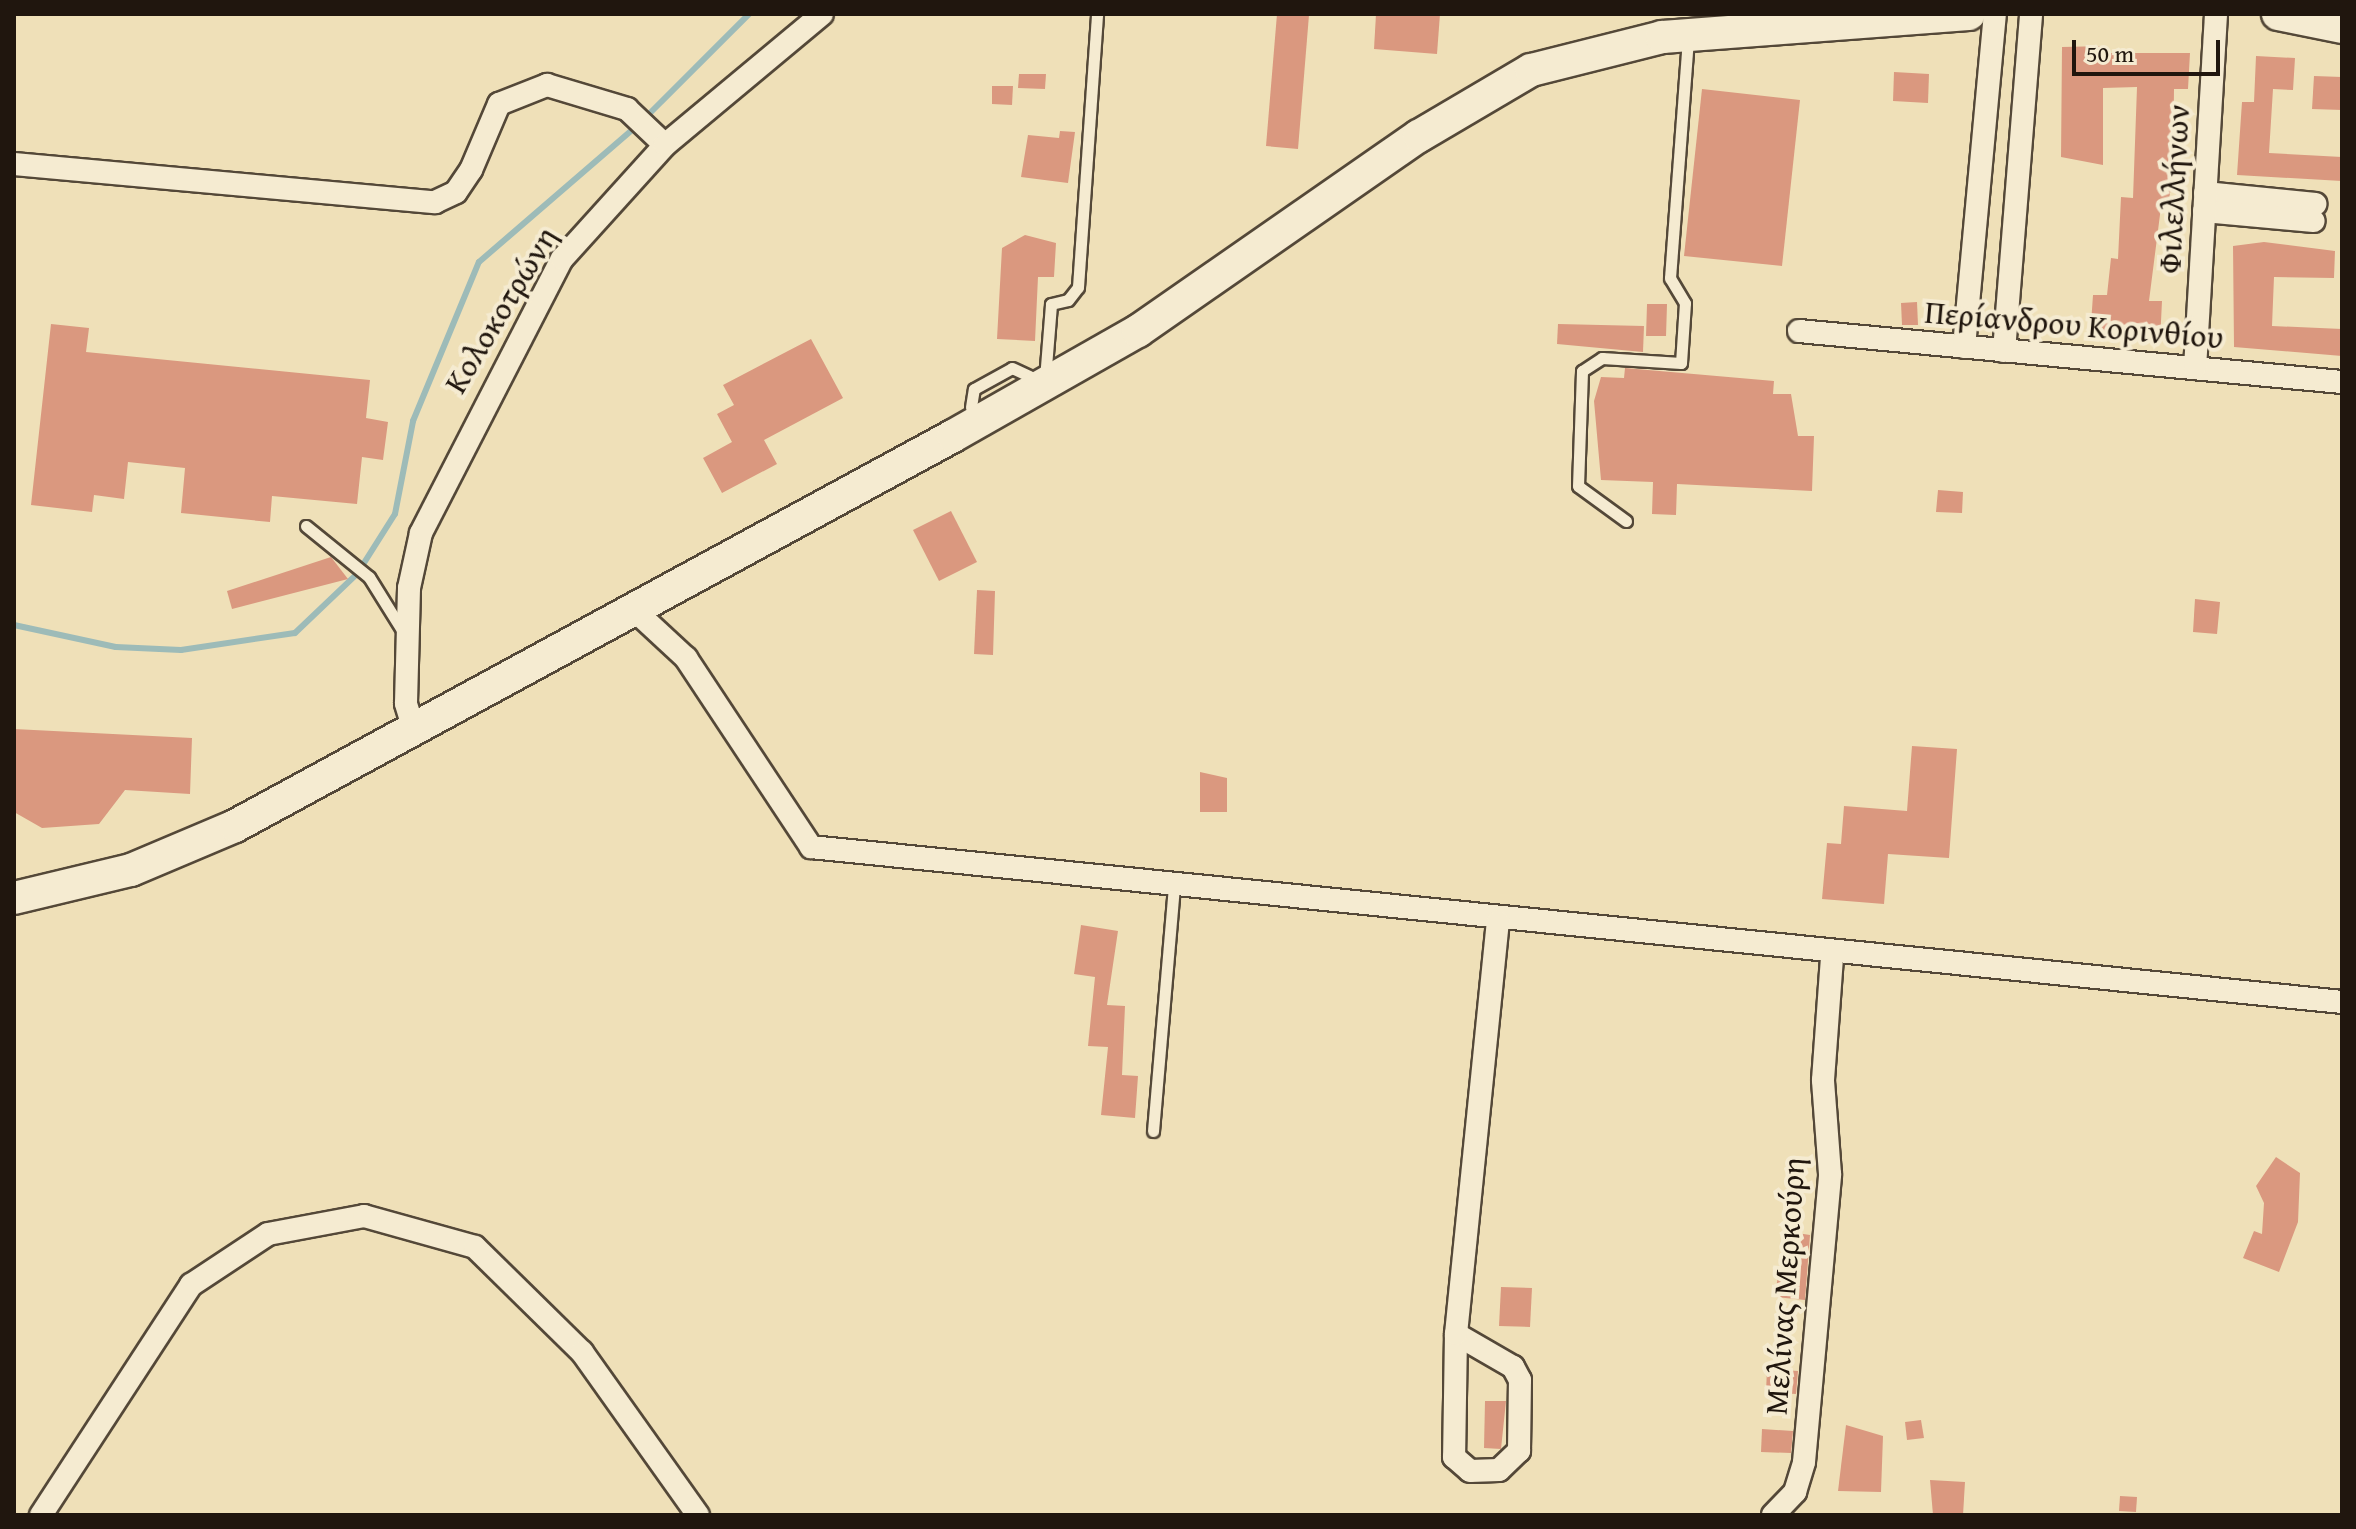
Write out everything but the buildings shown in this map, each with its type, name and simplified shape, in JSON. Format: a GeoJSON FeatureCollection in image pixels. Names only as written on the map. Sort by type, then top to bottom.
{"type":"FeatureCollection","features":[{"type":"Feature","properties":{"kind":"street","name":"Κολοκοτρώνη"},"geometry":{"type":"LineString","coordinates":[[414,730],[406,703],[408,645],[421,533],[496,376],[562,259],[665,145],[822,14]]}},
{"type":"Feature","properties":{"kind":"street"},"geometry":{"type":"LineString","coordinates":[[14,898],[171,856],[414,730],[1234,270],[1492,91],[1567,56],[1724,30],[1969,14]]}},
{"type":"Feature","properties":{"kind":"street"},"geometry":{"type":"LineString","coordinates":[[1964,347],[1995,14]]}},
{"type":"Feature","properties":{"kind":"street"},"geometry":{"type":"LineString","coordinates":[[2004,351],[2031,14]]}},
{"type":"Feature","properties":{"kind":"street","name":"Φιλελλήνων"},"geometry":{"type":"LineString","coordinates":[[2195,368],[2216,14]]}},
{"type":"Feature","properties":{"kind":"street"},"geometry":{"type":"LineString","coordinates":[[2278,14],[2342,27]]}},
{"type":"Feature","properties":{"kind":"street"},"geometry":{"type":"LineString","coordinates":[[14,164],[435,202],[456,192],[471,170],[499,104],[547,85],[627,109],[665,145]]}},
{"type":"Feature","properties":{"kind":"street"},"geometry":{"type":"LineString","coordinates":[[2205,202],[2315,213]]}},
{"type":"Feature","properties":{"kind":"street","name":"Περίανδρου Κορινθίου"},"geometry":{"type":"LineString","coordinates":[[1799,331],[2342,382]]}},
{"type":"Feature","properties":{"kind":"street"},"geometry":{"type":"LineString","coordinates":[[632,608],[692,666],[811,847],[1832,956],[2342,1002]]}},
{"type":"Feature","properties":{"kind":"street"},"geometry":{"type":"LineString","coordinates":[[1456,1334],[1513,1367],[1520,1380],[1519,1451],[1499,1470],[1470,1471],[1454,1457],[1456,1334],[1498,922]]}},
{"type":"Feature","properties":{"kind":"street","name":"Μελίνας Μερκούρη"},"geometry":{"type":"LineString","coordinates":[[1773,1515],[1795,1492],[1804,1462],[1830,1174],[1823,1080],[1832,956]]}},
{"type":"Feature","properties":{"kind":"street"},"geometry":{"type":"LineString","coordinates":[[41,1515],[191,1285],[268,1234],[364,1216],[475,1247],[582,1352],[698,1515]]}},
{"type":"Feature","properties":{"kind":"lane"},"geometry":{"type":"LineString","coordinates":[[971,407],[974,389],[1012,368],[1037,380],[1051,304],[1078,287],[1097,14]]}},
{"type":"Feature","properties":{"kind":"lane"},"geometry":{"type":"LineString","coordinates":[[1626,521],[1578,486],[1582,371],[1602,358],[1681,363],[1685,303],[1670,278],[1689,34]]}},
{"type":"Feature","properties":{"kind":"lane"},"geometry":{"type":"LineString","coordinates":[[306,526],[351,559],[369,577],[408,645]]}},
{"type":"Feature","properties":{"kind":"lane"},"geometry":{"type":"LineString","coordinates":[[1153,1131],[1174,887]]}},
{"type":"Feature","properties":{"kind":"waterway"},"geometry":{"type":"LineString","coordinates":[[14,625],[116,647],[181,650],[295,633],[357,574],[395,514],[413,421],[479,262],[641,122],[749,14]]}}]}
